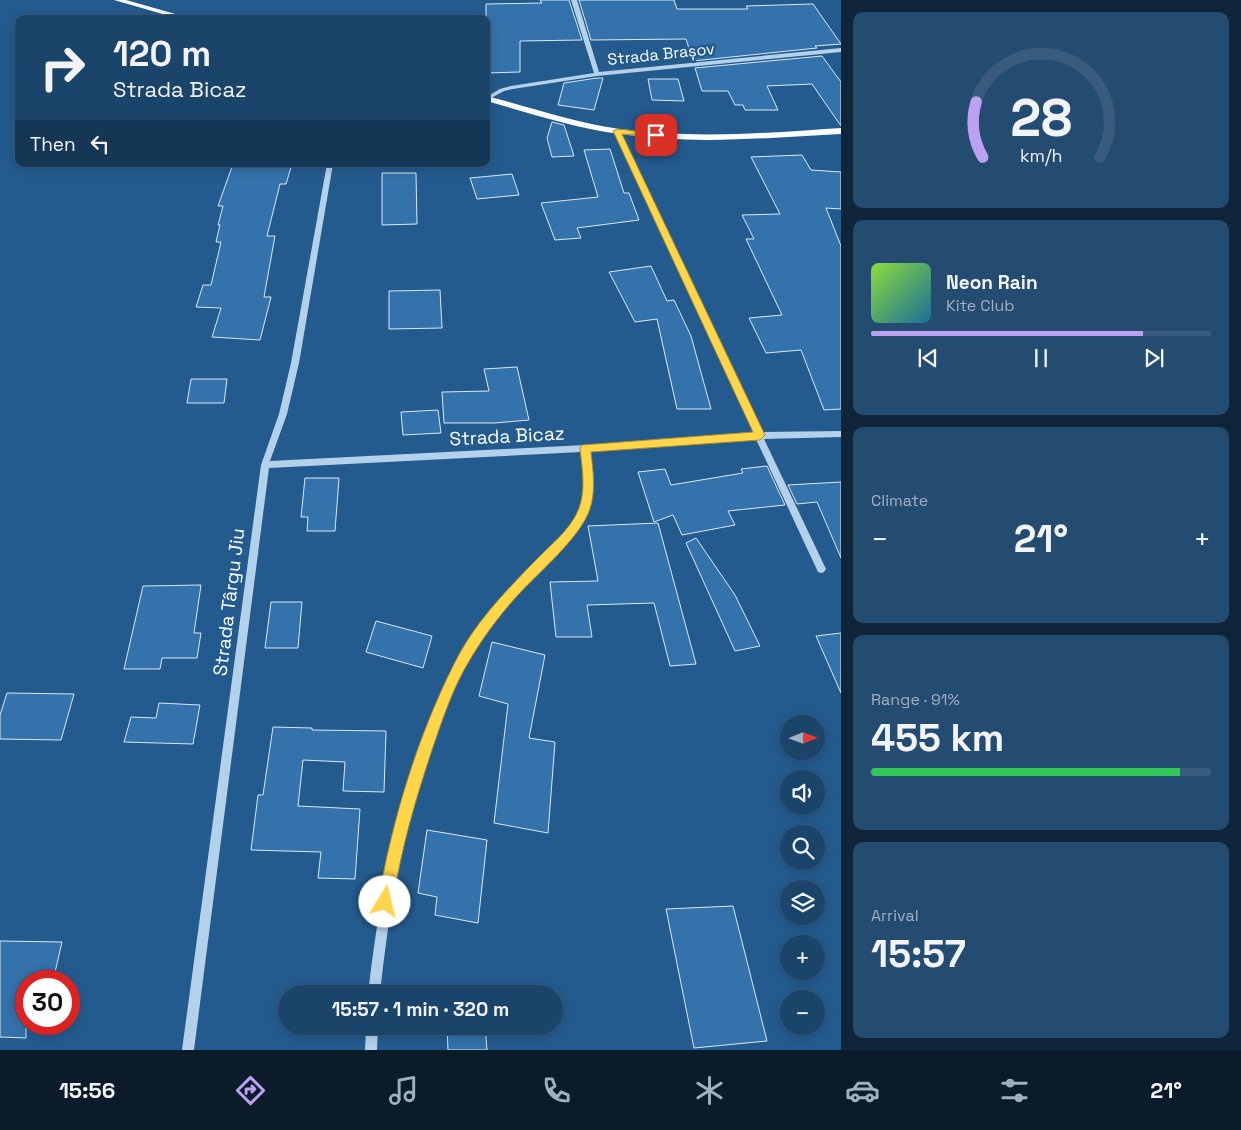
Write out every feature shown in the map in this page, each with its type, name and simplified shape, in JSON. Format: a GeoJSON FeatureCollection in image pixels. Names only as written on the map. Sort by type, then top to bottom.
{"type":"FeatureCollection","features":[{"type":"Feature","properties":{"kind":"main road"},"geometry":{"type":"LineString","coordinates":[[118,0],[175,15]]}},
{"type":"Feature","properties":{"kind":"main road"},"geometry":{"type":"LineString","coordinates":[[490,99],[617,131],[696,136],[841,131]]}},
{"type":"Feature","properties":{"kind":"street"},"geometry":{"type":"LineString","coordinates":[[574,0],[597,74]]}},
{"type":"Feature","properties":{"kind":"street","name":"Strada Brașov"},"geometry":{"type":"LineString","coordinates":[[490,96],[513,87],[597,74],[841,50]]}},
{"type":"Feature","properties":{"kind":"street"},"geometry":{"type":"LineString","coordinates":[[617,131],[822,569]]}},
{"type":"Feature","properties":{"kind":"street","name":"Strada Târgu Jiu"},"geometry":{"type":"LineString","coordinates":[[188,1050],[265,465],[283,414],[295,362],[329,167]]}},
{"type":"Feature","properties":{"kind":"street","name":"Strada Bicaz"},"geometry":{"type":"LineString","coordinates":[[265,465],[585,448],[760,435],[841,434]]}},
{"type":"Feature","properties":{"kind":"street"},"geometry":{"type":"LineString","coordinates":[[375,985],[391,866],[407,802],[432,728],[459,667],[483,627],[511,594],[576,526],[588,497],[585,448]]}},
{"type":"Feature","properties":{"kind":"street"},"geometry":{"type":"LineString","coordinates":[[371,1050],[372,1035]]}},
{"type":"Feature","properties":{"kind":"building"},"geometry":{"type":"Polygon","coordinates":[[[540,0],[569,0],[582,40],[520,41],[520,72],[490,73],[490,15],[486,15],[486,4],[542,3],[540,0]]]}},
{"type":"Feature","properties":{"kind":"building"},"geometry":{"type":"Polygon","coordinates":[[[579,0],[674,0],[677,9],[748,9],[746,6],[813,4],[841,44],[693,61],[686,39],[591,40],[579,0]]]}},
{"type":"Feature","properties":{"kind":"building"},"geometry":{"type":"Polygon","coordinates":[[[822,56],[841,82],[841,126],[812,84],[767,86],[778,110],[745,110],[743,105],[735,105],[728,91],[702,91],[695,68],[822,56]]]}},
{"type":"Feature","properties":{"kind":"building"},"geometry":{"type":"Polygon","coordinates":[[[603,78],[594,110],[558,105],[564,83],[603,78]]]}},
{"type":"Feature","properties":{"kind":"building"},"geometry":{"type":"Polygon","coordinates":[[[648,79],[678,79],[684,101],[652,100],[648,79]]]}},
{"type":"Feature","properties":{"kind":"building"},"geometry":{"type":"Polygon","coordinates":[[[552,122],[564,125],[574,156],[552,157],[547,138],[552,122]]]}},
{"type":"Feature","properties":{"kind":"building"},"geometry":{"type":"Polygon","coordinates":[[[610,149],[624,193],[629,193],[639,220],[577,228],[581,238],[555,240],[541,203],[598,197],[584,150],[610,149]]]}},
{"type":"Feature","properties":{"kind":"building"},"geometry":{"type":"Polygon","coordinates":[[[802,155],[811,170],[841,172],[841,209],[826,208],[841,246],[841,409],[824,410],[801,350],[766,353],[749,318],[782,315],[746,239],[754,239],[742,215],[780,214],[751,157],[802,155]]]}},
{"type":"Feature","properties":{"kind":"building"},"geometry":{"type":"Polygon","coordinates":[[[232,167],[291,167],[286,184],[280,184],[267,236],[275,236],[264,297],[271,297],[260,340],[212,337],[221,308],[196,307],[203,285],[211,285],[221,242],[216,242],[223,206],[218,206],[232,167]]]}},
{"type":"Feature","properties":{"kind":"building"},"geometry":{"type":"Polygon","coordinates":[[[382,173],[416,173],[417,224],[382,225],[382,173]]]}},
{"type":"Feature","properties":{"kind":"building"},"geometry":{"type":"Polygon","coordinates":[[[512,174],[519,195],[477,199],[470,178],[512,174]]]}},
{"type":"Feature","properties":{"kind":"building"},"geometry":{"type":"Polygon","coordinates":[[[651,266],[667,301],[674,300],[691,336],[711,409],[677,409],[657,319],[635,322],[609,272],[651,266]]]}},
{"type":"Feature","properties":{"kind":"building"},"geometry":{"type":"Polygon","coordinates":[[[440,290],[442,328],[389,329],[389,291],[440,290]]]}},
{"type":"Feature","properties":{"kind":"building"},"geometry":{"type":"Polygon","coordinates":[[[517,367],[529,420],[495,423],[444,423],[442,392],[489,391],[484,369],[517,367]]]}},
{"type":"Feature","properties":{"kind":"building"},"geometry":{"type":"Polygon","coordinates":[[[191,379],[227,379],[224,403],[187,403],[191,379]]]}},
{"type":"Feature","properties":{"kind":"building"},"geometry":{"type":"Polygon","coordinates":[[[438,410],[441,433],[403,435],[401,412],[438,410]]]}},
{"type":"Feature","properties":{"kind":"building"},"geometry":{"type":"Polygon","coordinates":[[[767,466],[785,505],[728,511],[735,525],[682,535],[673,515],[654,522],[638,472],[665,469],[671,485],[743,473],[741,469],[767,466]]]}},
{"type":"Feature","properties":{"kind":"building"},"geometry":{"type":"Polygon","coordinates":[[[305,478],[339,478],[335,531],[307,531],[308,517],[301,517],[305,478]]]}},
{"type":"Feature","properties":{"kind":"building"},"geometry":{"type":"Polygon","coordinates":[[[841,482],[841,558],[817,502],[797,504],[788,485],[841,482]]]}},
{"type":"Feature","properties":{"kind":"building"},"geometry":{"type":"Polygon","coordinates":[[[658,523],[696,664],[670,666],[654,603],[587,605],[592,637],[556,637],[550,582],[598,581],[588,526],[658,523]]]}},
{"type":"Feature","properties":{"kind":"building"},"geometry":{"type":"Polygon","coordinates":[[[696,538],[735,595],[760,646],[735,651],[686,543],[696,538]]]}},
{"type":"Feature","properties":{"kind":"building"},"geometry":{"type":"Polygon","coordinates":[[[201,585],[194,633],[201,633],[197,658],[162,658],[160,669],[124,669],[143,586],[201,585]]]}},
{"type":"Feature","properties":{"kind":"building"},"geometry":{"type":"Polygon","coordinates":[[[271,602],[302,602],[298,648],[265,648],[271,602]]]}},
{"type":"Feature","properties":{"kind":"building"},"geometry":{"type":"Polygon","coordinates":[[[376,621],[432,636],[423,668],[366,652],[376,621]]]}},
{"type":"Feature","properties":{"kind":"building"},"geometry":{"type":"Polygon","coordinates":[[[841,633],[841,693],[816,636],[841,633]]]}},
{"type":"Feature","properties":{"kind":"building"},"geometry":{"type":"Polygon","coordinates":[[[492,642],[545,655],[529,738],[555,742],[548,833],[494,823],[508,704],[479,696],[492,642]]]}},
{"type":"Feature","properties":{"kind":"building"},"geometry":{"type":"Polygon","coordinates":[[[7,693],[74,694],[61,740],[0,739],[0,715],[7,693]]]}},
{"type":"Feature","properties":{"kind":"building"},"geometry":{"type":"Polygon","coordinates":[[[159,703],[200,705],[193,744],[124,742],[131,717],[156,718],[159,703]]]}},
{"type":"Feature","properties":{"kind":"building"},"geometry":{"type":"Polygon","coordinates":[[[273,727],[312,728],[312,730],[386,731],[384,792],[343,791],[345,762],[303,760],[298,806],[360,809],[355,879],[318,878],[321,852],[251,850],[258,795],[263,795],[273,727]]]}},
{"type":"Feature","properties":{"kind":"building"},"geometry":{"type":"Polygon","coordinates":[[[427,830],[487,840],[478,923],[435,915],[437,897],[418,893],[427,830]]]}},
{"type":"Feature","properties":{"kind":"building"},"geometry":{"type":"Polygon","coordinates":[[[733,906],[767,1041],[694,1048],[666,909],[733,906]]]}},
{"type":"Feature","properties":{"kind":"building"},"geometry":{"type":"Polygon","coordinates":[[[0,941],[62,942],[56,970],[15,970],[15,1035],[26,1035],[26,1038],[0,1037],[0,941]]]}},
{"type":"Feature","properties":{"kind":"building"},"geometry":{"type":"Polygon","coordinates":[[[447,1035],[486,1035],[487,1050],[448,1050],[447,1035]]]}},
{"type":"Feature","properties":{"kind":"route"},"geometry":{"type":"LineString","coordinates":[[385,902],[391,866],[407,802],[439,712],[459,667],[483,627],[511,594],[576,526],[588,497],[585,448],[760,435],[617,131],[656,135]]}}]}
